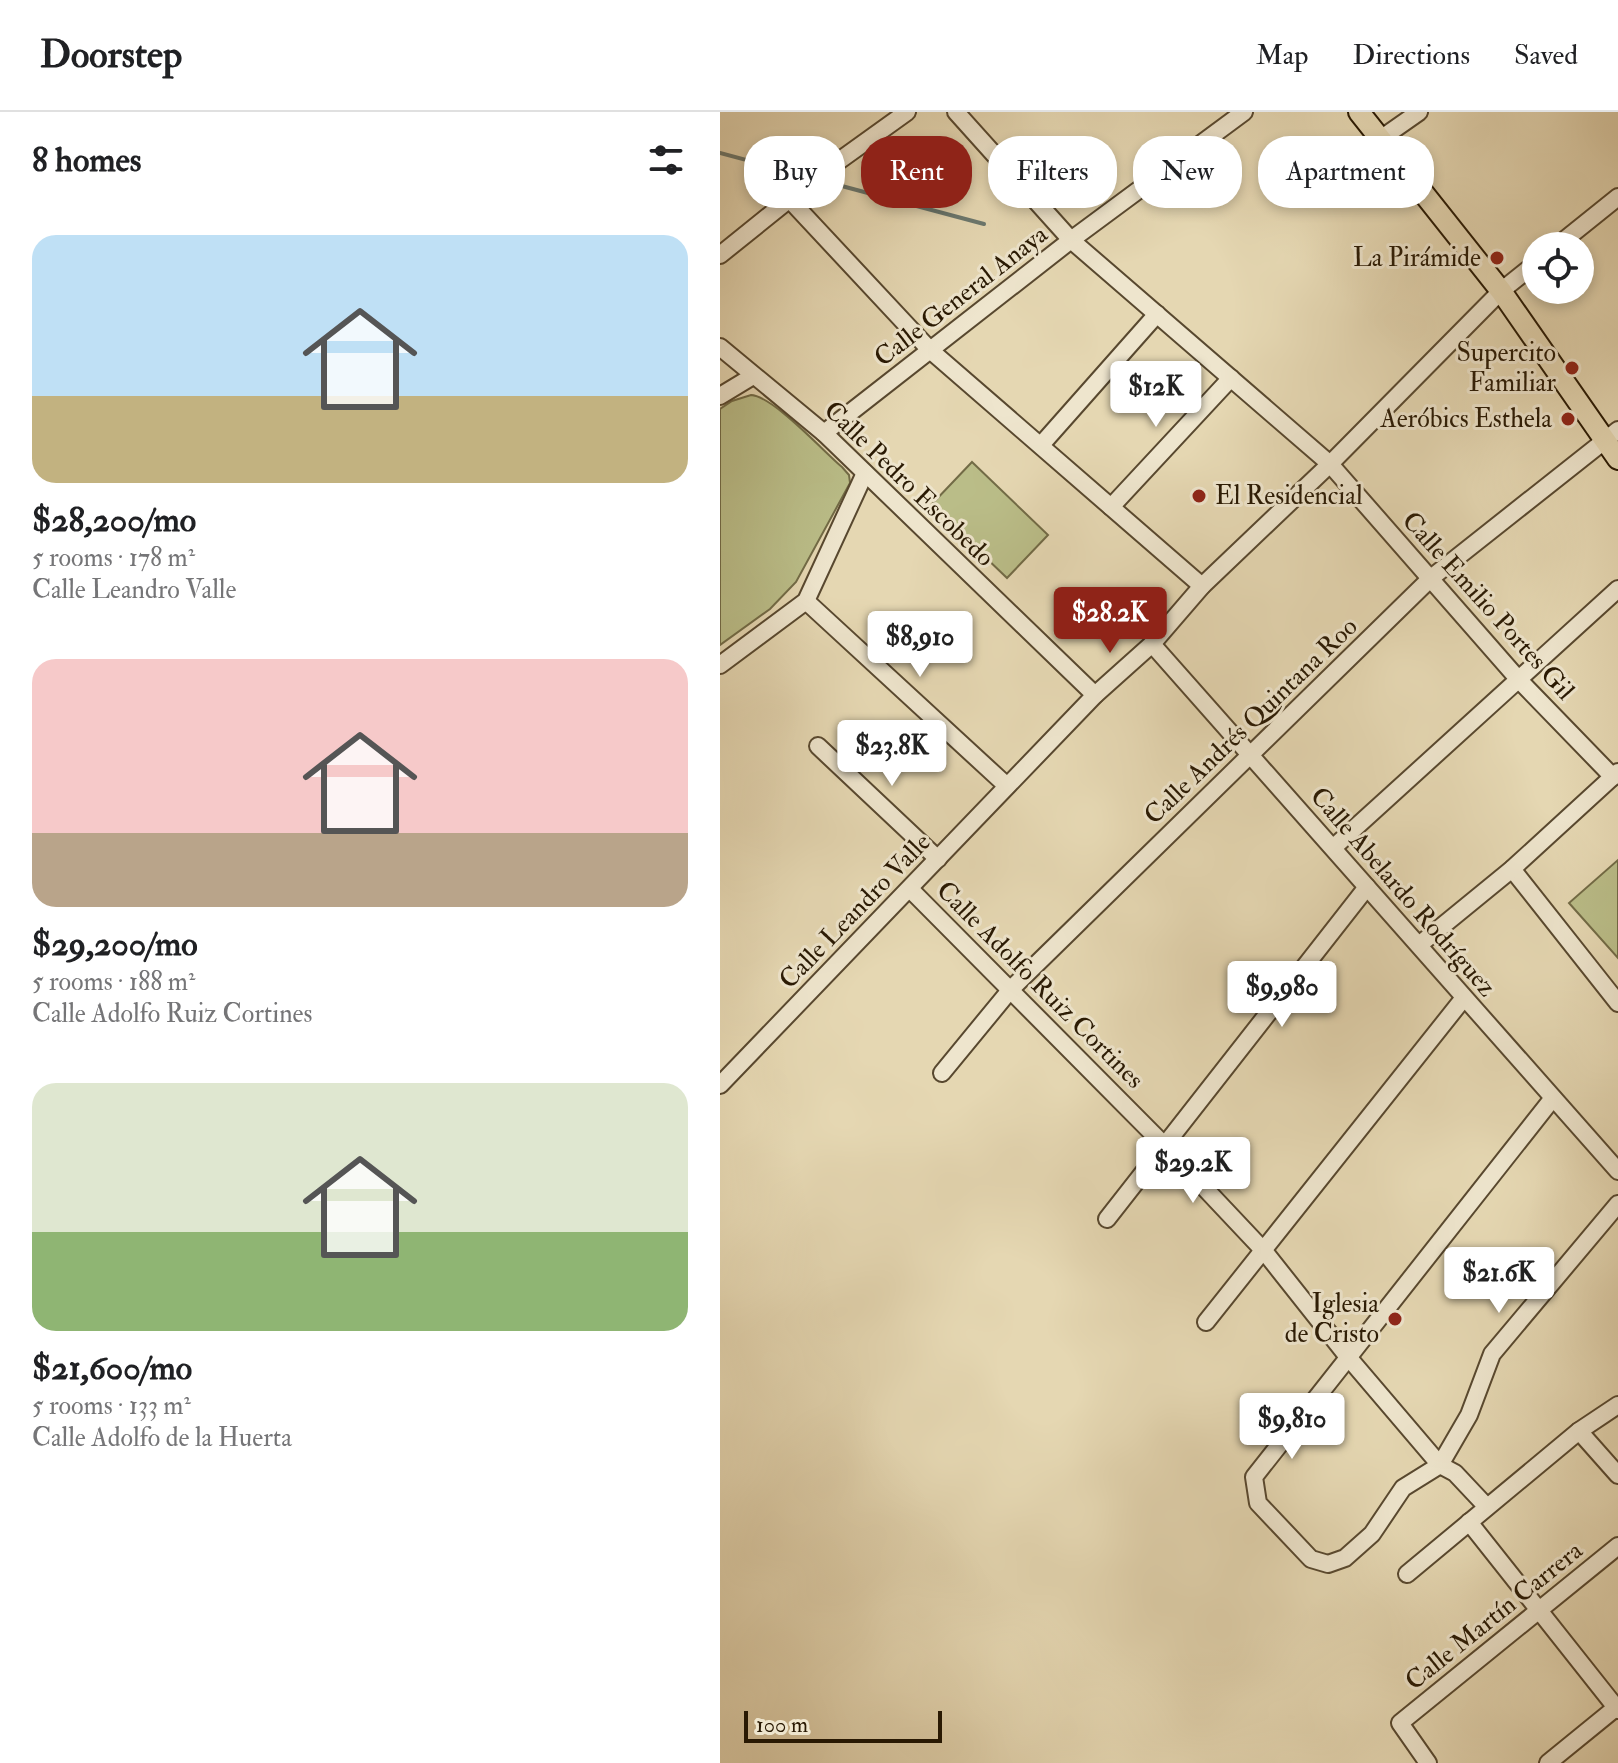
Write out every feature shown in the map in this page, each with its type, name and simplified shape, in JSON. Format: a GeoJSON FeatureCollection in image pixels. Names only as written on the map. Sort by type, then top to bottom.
{"type":"FeatureCollection","features":[{"type":"Feature","properties":{"kind":"main road"},"geometry":{"type":"LineString","coordinates":[[1359,112],[1376,136]]}},
{"type":"Feature","properties":{"kind":"main road"},"geometry":{"type":"LineString","coordinates":[[1434,208],[1612,436],[1618,459]]}},
{"type":"Feature","properties":{"kind":"street"},"geometry":{"type":"LineString","coordinates":[[845,156],[907,112]]}},
{"type":"Feature","properties":{"kind":"street","name":"Calle Emilio Portes Gil"},"geometry":{"type":"LineString","coordinates":[[956,112],[1071,240],[1330,464],[1519,680],[1615,775]]}},
{"type":"Feature","properties":{"kind":"street","name":"Calle General Anaya"},"geometry":{"type":"LineString","coordinates":[[824,433],[1071,240],[1244,112]]}},
{"type":"Feature","properties":{"kind":"street"},"geometry":{"type":"LineString","coordinates":[[1385,136],[1419,112]]}},
{"type":"Feature","properties":{"kind":"street"},"geometry":{"type":"LineString","coordinates":[[1574,232],[1618,197]]}},
{"type":"Feature","properties":{"kind":"street"},"geometry":{"type":"LineString","coordinates":[[720,255],[780,208]]}},
{"type":"Feature","properties":{"kind":"street"},"geometry":{"type":"LineString","coordinates":[[797,208],[930,350],[1202,586]]}},
{"type":"Feature","properties":{"kind":"street","name":"Calle Leandro Valle"},"geometry":{"type":"LineString","coordinates":[[720,1085],[1095,695],[1152,644],[1202,586],[1330,464],[1501,291],[1522,274]]}},
{"type":"Feature","properties":{"kind":"street"},"geometry":{"type":"LineString","coordinates":[[1041,445],[1157,314]]}},
{"type":"Feature","properties":{"kind":"street","name":"Calle Pedro Escobedo"},"geometry":{"type":"LineString","coordinates":[[720,347],[824,433],[1095,695]]}},
{"type":"Feature","properties":{"kind":"street"},"geometry":{"type":"LineString","coordinates":[[720,396],[753,376]]}},
{"type":"Feature","properties":{"kind":"street"},"geometry":{"type":"LineString","coordinates":[[1111,507],[1231,378]]}},
{"type":"Feature","properties":{"kind":"street","name":"Calle Andrés Quintana Roo"},"geometry":{"type":"LineString","coordinates":[[942,1073],[1011,989],[1431,578],[1612,436]]}},
{"type":"Feature","properties":{"kind":"street"},"geometry":{"type":"LineString","coordinates":[[720,665],[806,601],[865,473]]}},
{"type":"Feature","properties":{"kind":"street"},"geometry":{"type":"LineString","coordinates":[[1334,847],[1618,589]]}},
{"type":"Feature","properties":{"kind":"street"},"geometry":{"type":"LineString","coordinates":[[806,601],[1007,786]]}},
{"type":"Feature","properties":{"kind":"street","name":"Calle Abelardo Rodríguez"},"geometry":{"type":"LineString","coordinates":[[1152,644],[1618,1171]]}},
{"type":"Feature","properties":{"kind":"street"},"geometry":{"type":"LineString","coordinates":[[818,746],[938,859]]}},
{"type":"Feature","properties":{"kind":"street"},"geometry":{"type":"LineString","coordinates":[[1419,945],[1512,869],[1615,775]]}},
{"type":"Feature","properties":{"kind":"street"},"geometry":{"type":"LineString","coordinates":[[1512,869],[1618,1003]]}},
{"type":"Feature","properties":{"kind":"street"},"geometry":{"type":"LineString","coordinates":[[1107,1219],[1367,887]]}},
{"type":"Feature","properties":{"kind":"street","name":"Calle Adolfo Ruiz Cortines"},"geometry":{"type":"LineString","coordinates":[[910,889],[1166,1147],[1264,1251],[1348,1357],[1440,1465],[1455,1473],[1487,1507]]}},
{"type":"Feature","properties":{"kind":"street"},"geometry":{"type":"LineString","coordinates":[[1206,1322],[1463,999]]}},
{"type":"Feature","properties":{"kind":"street"},"geometry":{"type":"LineString","coordinates":[[1553,1098],[1254,1477],[1258,1503],[1311,1559],[1328,1564],[1345,1558],[1372,1534],[1403,1488],[1440,1465],[1469,1415],[1492,1354],[1618,1204]]}},
{"type":"Feature","properties":{"kind":"street"},"geometry":{"type":"LineString","coordinates":[[1407,1574],[1579,1431],[1618,1405]]}},
{"type":"Feature","properties":{"kind":"street"},"geometry":{"type":"LineString","coordinates":[[1579,1431],[1618,1475]]}},
{"type":"Feature","properties":{"kind":"street"},"geometry":{"type":"LineString","coordinates":[[1469,1522],[1617,1708],[1548,1763]]}},
{"type":"Feature","properties":{"kind":"street","name":"Calle Martín Carrera"},"geometry":{"type":"LineString","coordinates":[[1428,1763],[1400,1723],[1618,1546]]}},
{"type":"Feature","properties":{"kind":"green space"},"geometry":{"type":"Polygon","coordinates":[[[751,395],[772,404],[798,425],[842,467],[849,475],[850,483],[796,582],[770,609],[720,645],[720,409],[751,395]]]}},
{"type":"Feature","properties":{"kind":"green space"},"geometry":{"type":"Polygon","coordinates":[[[972,462],[1048,535],[1007,578],[931,505],[972,462]]]}},
{"type":"Feature","properties":{"kind":"green space"},"geometry":{"type":"Polygon","coordinates":[[[1618,860],[1618,958],[1569,903],[1618,860]]]}},
{"type":"Feature","properties":{"kind":"waterway"},"geometry":{"type":"LineString","coordinates":[[720,153],[744,159]]}},
{"type":"Feature","properties":{"kind":"waterway"},"geometry":{"type":"LineString","coordinates":[[845,187],[984,224]]}},
{"type":"Feature","properties":{"kind":"place","name":"La Pirámide"},"geometry":{"type":"Point","coordinates":[1497,258]}},
{"type":"Feature","properties":{"kind":"place","name":"Supercito Familiar"},"geometry":{"type":"Point","coordinates":[1572,368]}},
{"type":"Feature","properties":{"kind":"place","name":"Aeróbics Esthela"},"geometry":{"type":"Point","coordinates":[1568,419]}},
{"type":"Feature","properties":{"kind":"place","name":"El Residencial"},"geometry":{"type":"Point","coordinates":[1199,496]}},
{"type":"Feature","properties":{"kind":"place","name":"Iglesia de Cristo"},"geometry":{"type":"Point","coordinates":[1395,1319]}}]}
